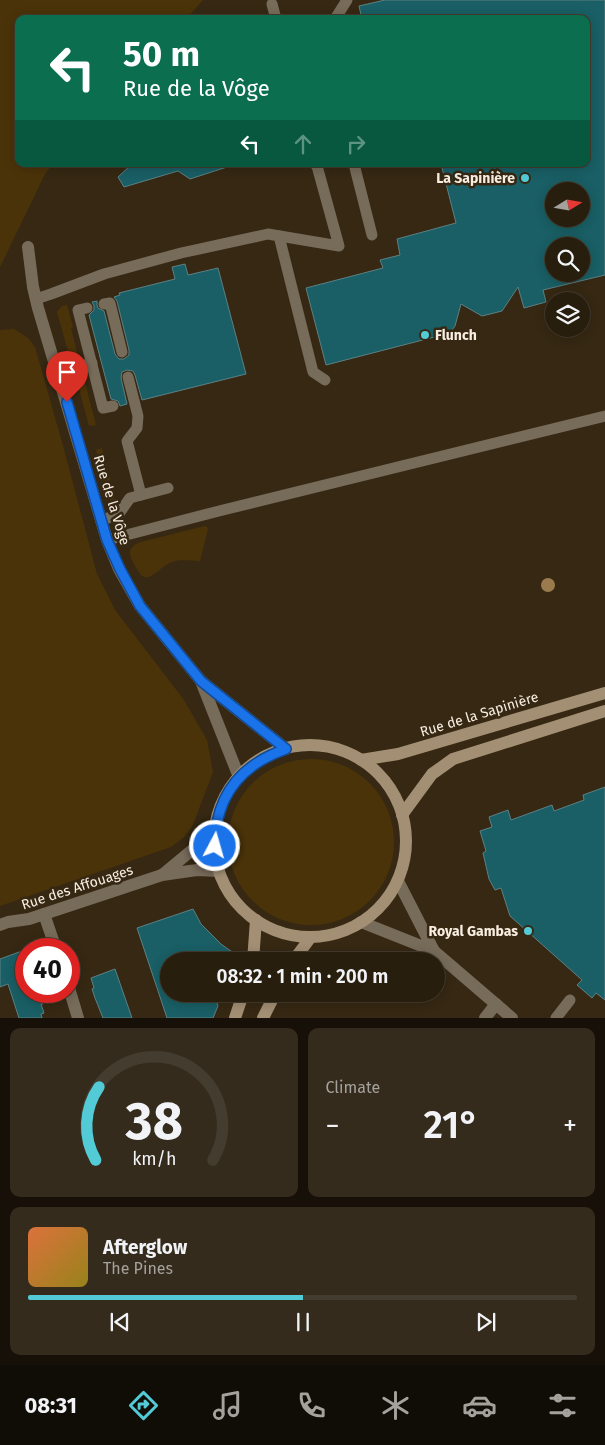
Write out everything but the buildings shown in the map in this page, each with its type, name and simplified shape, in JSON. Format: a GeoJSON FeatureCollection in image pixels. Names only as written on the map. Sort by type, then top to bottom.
{"type":"FeatureCollection","features":[{"type":"Feature","properties":{"kind":"street","name":"Rue de la Vôge"},"geometry":{"type":"LineString","coordinates":[[28,247],[30,270],[36,299],[107,540],[120,569],[140,606],[201,681],[286,749]]}},
{"type":"Feature","properties":{"kind":"street","name":"Rue de la Vôge"},"geometry":{"type":"LineString","coordinates":[[201,681],[239,777]]}},
{"type":"Feature","properties":{"kind":"street","name":"Rue de la Sapinière"},"geometry":{"type":"LineString","coordinates":[[361,760],[398,754],[605,693]]}},
{"type":"Feature","properties":{"kind":"street"},"geometry":{"type":"LineString","coordinates":[[402,815],[432,774],[454,758],[605,711]]}},
{"type":"Feature","properties":{"kind":"street"},"geometry":{"type":"LineString","coordinates":[[300,746],[324,747],[342,751],[361,760],[372,768],[390,788],[402,815],[406,843],[404,859],[398,881],[383,904],[361,922],[338,933],[325,936],[290,935],[277,931],[256,920],[237,903],[229,892],[219,871],[215,846],[215,831],[219,813],[224,800],[239,777],[260,760],[286,749],[300,746]]}},
{"type":"Feature","properties":{"kind":"street","name":"Rue des Affouages"},"geometry":{"type":"LineString","coordinates":[[162,875],[215,831]]}},
{"type":"Feature","properties":{"kind":"street","name":"Rue des Affouages"},"geometry":{"type":"LineString","coordinates":[[0,924],[30,920],[162,875],[197,870],[219,871]]}},
{"type":"Feature","properties":{"kind":"street"},"geometry":{"type":"LineString","coordinates":[[398,881],[434,951]]}},
{"type":"Feature","properties":{"kind":"street"},"geometry":{"type":"LineString","coordinates":[[44,914],[52,938]]}},
{"type":"Feature","properties":{"kind":"street"},"geometry":{"type":"LineString","coordinates":[[254,952],[256,920]]}},
{"type":"Feature","properties":{"kind":"street"},"geometry":{"type":"LineString","coordinates":[[361,922],[434,951],[512,1018]]}},
{"type":"Feature","properties":{"kind":"street"},"geometry":{"type":"LineString","coordinates":[[299,952],[311,937]]}},
{"type":"Feature","properties":{"kind":"street"},"geometry":{"type":"LineString","coordinates":[[235,1018],[240,1002]]}},
{"type":"Feature","properties":{"kind":"street"},"geometry":{"type":"LineString","coordinates":[[263,1018],[272,1002]]}},
{"type":"Feature","properties":{"kind":"street"},"geometry":{"type":"LineString","coordinates":[[74,1003],[78,1018]]}},
{"type":"Feature","properties":{"kind":"street"},"geometry":{"type":"LineString","coordinates":[[485,1018],[496,1004]]}},
{"type":"Feature","properties":{"kind":"lane"},"geometry":{"type":"LineString","coordinates":[[338,15],[347,0]]}},
{"type":"Feature","properties":{"kind":"lane"},"geometry":{"type":"LineString","coordinates":[[272,4],[275,15]]}},
{"type":"Feature","properties":{"kind":"lane"},"geometry":{"type":"LineString","coordinates":[[36,299],[104,274],[181,253],[268,234],[339,246],[317,167]]}},
{"type":"Feature","properties":{"kind":"lane"},"geometry":{"type":"LineString","coordinates":[[355,167],[372,235]]}},
{"type":"Feature","properties":{"kind":"lane"},"geometry":{"type":"LineString","coordinates":[[279,236],[313,372],[325,380]]}},
{"type":"Feature","properties":{"kind":"lane"},"geometry":{"type":"LineString","coordinates":[[104,304],[110,303],[122,352]]}},
{"type":"Feature","properties":{"kind":"lane"},"geometry":{"type":"LineString","coordinates":[[87,308],[78,310],[103,408],[113,406]]}},
{"type":"Feature","properties":{"kind":"lane"},"geometry":{"type":"LineString","coordinates":[[58,372],[92,363]]}},
{"type":"Feature","properties":{"kind":"lane"},"geometry":{"type":"LineString","coordinates":[[128,376],[132,401],[138,416],[137,428],[127,441],[141,495]]}},
{"type":"Feature","properties":{"kind":"lane"},"geometry":{"type":"LineString","coordinates":[[107,540],[605,416]]}},
{"type":"Feature","properties":{"kind":"lane"},"geometry":{"type":"LineString","coordinates":[[101,520],[118,515],[130,498],[168,488]]}},
{"type":"Feature","properties":{"kind":"lane"},"geometry":{"type":"LineString","coordinates":[[556,1018],[570,1000]]}},
{"type":"Feature","properties":{"kind":"shaded area"},"geometry":{"type":"Polygon","coordinates":[[[0,0],[203,0],[190,15],[15,15],[15,167],[51,167],[46,172],[0,267],[0,0]]]}},
{"type":"Feature","properties":{"kind":"shaded area"},"geometry":{"type":"Polygon","coordinates":[[[67,305],[78,357],[71,362],[57,312],[62,306],[67,305]]]}},
{"type":"Feature","properties":{"kind":"shaded area"},"geometry":{"type":"Polygon","coordinates":[[[14,329],[28,338],[35,347],[97,574],[115,610],[184,700],[207,740],[213,772],[192,827],[184,837],[171,847],[0,906],[0,330],[14,329]]]}},
{"type":"Feature","properties":{"kind":"shaded area"},"geometry":{"type":"Polygon","coordinates":[[[75,374],[83,375],[96,425],[89,426],[75,374]]]}},
{"type":"Feature","properties":{"kind":"shaded area"},"geometry":{"type":"Polygon","coordinates":[[[102,448],[116,505],[112,507],[96,450],[102,448]]]}},
{"type":"Feature","properties":{"kind":"shaded area"},"geometry":{"type":"Polygon","coordinates":[[[205,526],[208,529],[200,561],[176,561],[149,577],[141,575],[130,554],[131,549],[135,545],[205,526]]]}},
{"type":"Feature","properties":{"kind":"shaded area"},"geometry":{"type":"Polygon","coordinates":[[[311,759],[343,765],[370,783],[388,810],[394,842],[388,874],[370,901],[343,919],[311,925],[279,919],[252,901],[234,874],[228,842],[234,810],[252,783],[279,765],[311,759]]]}},
{"type":"Feature","properties":{"kind":"place","name":"La Sapinière"},"geometry":{"type":"Point","coordinates":[525,178]}},
{"type":"Feature","properties":{"kind":"place","name":"Flunch"},"geometry":{"type":"Point","coordinates":[425,335]}},
{"type":"Feature","properties":{"kind":"place","name":"Royal Gambas"},"geometry":{"type":"Point","coordinates":[528,931]}},
{"type":"Feature","properties":{"kind":"route"},"geometry":{"type":"LineString","coordinates":[[67,402],[107,540],[129,588],[140,606],[201,681],[286,749],[260,760],[239,777],[232,786],[219,813],[215,831],[215,846]]}}]}
